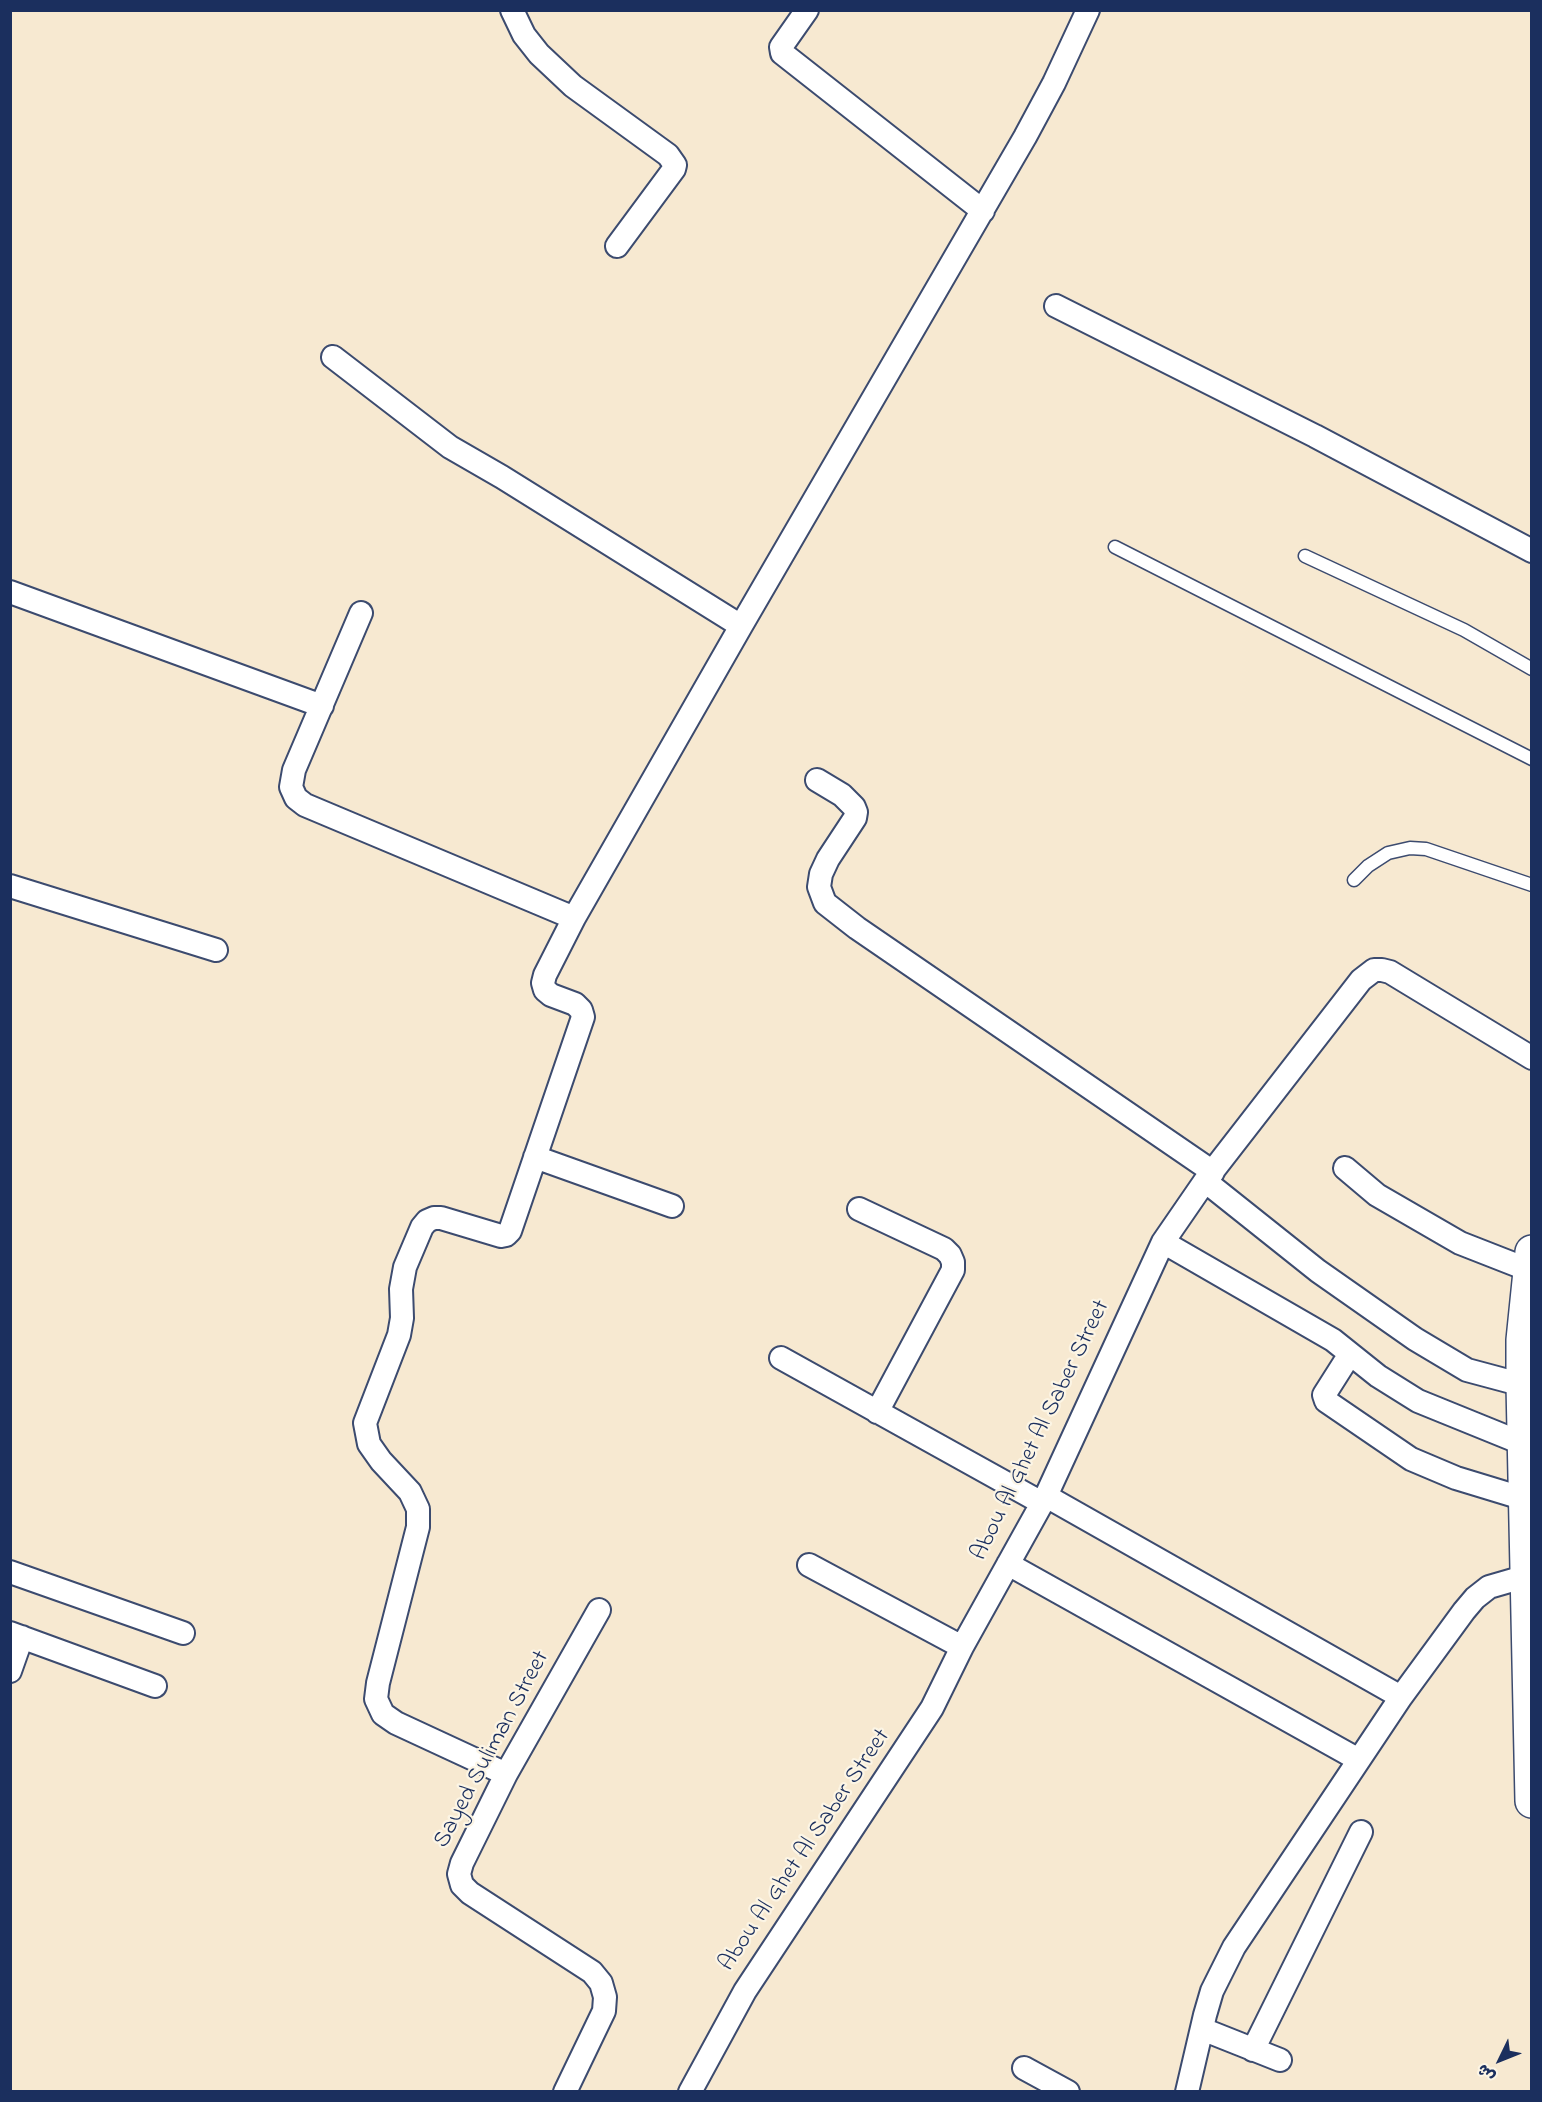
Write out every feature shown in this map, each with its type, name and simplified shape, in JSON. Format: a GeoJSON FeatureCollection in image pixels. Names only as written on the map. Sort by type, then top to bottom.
{"type":"FeatureCollection","features":[{"type":"Feature","properties":{"kind":"main road"},"geometry":{"type":"LineString","coordinates":[[1530,1261],[1523,1340],[1523,1385],[1532,1801]]}},
{"type":"Feature","properties":{"kind":"street"},"geometry":{"type":"LineString","coordinates":[[512,10],[529,41],[573,86],[668,155],[675,165],[617,246]]}},
{"type":"Feature","properties":{"kind":"street"},"geometry":{"type":"LineString","coordinates":[[807,10],[781,47],[782,53],[983,211]]}},
{"type":"Feature","properties":{"kind":"street"},"geometry":{"type":"LineString","coordinates":[[506,1774],[396,1723],[383,1714],[376,1699],[378,1683],[418,1527],[418,1509],[410,1492],[381,1461],[369,1444],[365,1423],[399,1335],[402,1318],[402,1278],[422,1227],[427,1221],[441,1218],[496,1235],[506,1235],[510,1231],[584,1017],[575,1004],[551,995],[545,990],[543,982],[574,918],[983,211],[1054,83],[1088,10]]}},
{"type":"Feature","properties":{"kind":"street"},"geometry":{"type":"LineString","coordinates":[[1056,306],[1316,436],[1532,551]]}},
{"type":"Feature","properties":{"kind":"street"},"geometry":{"type":"LineString","coordinates":[[333,357],[450,447],[741,626]]}},
{"type":"Feature","properties":{"kind":"street"},"geometry":{"type":"LineString","coordinates":[[10,592],[322,706]]}},
{"type":"Feature","properties":{"kind":"street"},"geometry":{"type":"LineString","coordinates":[[362,613],[294,770],[291,787],[296,798],[305,805],[574,918]]}},
{"type":"Feature","properties":{"kind":"street"},"geometry":{"type":"LineString","coordinates":[[817,780],[842,795],[856,812],[855,818],[820,874],[819,887],[825,903],[1209,1177],[1318,1271],[1415,1339],[1467,1370],[1523,1385]]}},
{"type":"Feature","properties":{"kind":"street"},"geometry":{"type":"LineString","coordinates":[[10,886],[216,950]]}},
{"type":"Feature","properties":{"kind":"street","name":"Abou Al Ghet Al Saber Street"},"geometry":{"type":"LineString","coordinates":[[690,2091],[745,1991],[921,1728],[962,1647],[1044,1499],[1163,1242],[1209,1177],[1361,980],[1374,970],[1390,972],[1532,1058]]}},
{"type":"Feature","properties":{"kind":"street"},"geometry":{"type":"LineString","coordinates":[[535,1157],[672,1206]]}},
{"type":"Feature","properties":{"kind":"street"},"geometry":{"type":"LineString","coordinates":[[1345,1168],[1377,1195],[1460,1244],[1530,1261]]}},
{"type":"Feature","properties":{"kind":"street"},"geometry":{"type":"LineString","coordinates":[[859,1209],[944,1249],[953,1262],[953,1270],[877,1412]]}},
{"type":"Feature","properties":{"kind":"street"},"geometry":{"type":"LineString","coordinates":[[1163,1242],[1333,1340],[1378,1376],[1418,1401],[1524,1444]]}},
{"type":"Feature","properties":{"kind":"street"},"geometry":{"type":"LineString","coordinates":[[1350,1354],[1324,1395],[1326,1401],[1411,1458],[1456,1478],[1525,1499]]}},
{"type":"Feature","properties":{"kind":"street"},"geometry":{"type":"LineString","coordinates":[[781,1359],[1044,1499],[1401,1697]]}},
{"type":"Feature","properties":{"kind":"street"},"geometry":{"type":"LineString","coordinates":[[1008,1564],[1359,1760]]}},
{"type":"Feature","properties":{"kind":"street"},"geometry":{"type":"LineString","coordinates":[[809,1565],[962,1647]]}},
{"type":"Feature","properties":{"kind":"street"},"geometry":{"type":"LineString","coordinates":[[10,1572],[183,1633]]}},
{"type":"Feature","properties":{"kind":"street"},"geometry":{"type":"LineString","coordinates":[[1187,2091],[1212,1991],[1234,1947],[1401,1697],[1475,1598],[1489,1587],[1527,1576]]}},
{"type":"Feature","properties":{"kind":"street","name":"Sayed Suliman Street"},"geometry":{"type":"LineString","coordinates":[[565,2091],[604,2011],[605,1997],[601,1983],[592,1972],[470,1893],[462,1885],[459,1874],[462,1863],[506,1774],[599,1610]]}},
{"type":"Feature","properties":{"kind":"street"},"geometry":{"type":"LineString","coordinates":[[10,1671],[16,1635],[155,1686]]}},
{"type":"Feature","properties":{"kind":"street"},"geometry":{"type":"LineString","coordinates":[[1253,2050],[1361,1832]]}},
{"type":"Feature","properties":{"kind":"street"},"geometry":{"type":"LineString","coordinates":[[1202,2029],[1280,2060]]}},
{"type":"Feature","properties":{"kind":"street"},"geometry":{"type":"LineString","coordinates":[[1024,2068],[1068,2091]]}},
{"type":"Feature","properties":{"kind":"lane"},"geometry":{"type":"LineString","coordinates":[[1115,547],[1532,759]]}},
{"type":"Feature","properties":{"kind":"lane"},"geometry":{"type":"LineString","coordinates":[[1305,556],[1464,630],[1532,669]]}},
{"type":"Feature","properties":{"kind":"lane"},"geometry":{"type":"LineString","coordinates":[[1354,880],[1368,866],[1388,853],[1410,848],[1426,849],[1532,885]]}}]}
